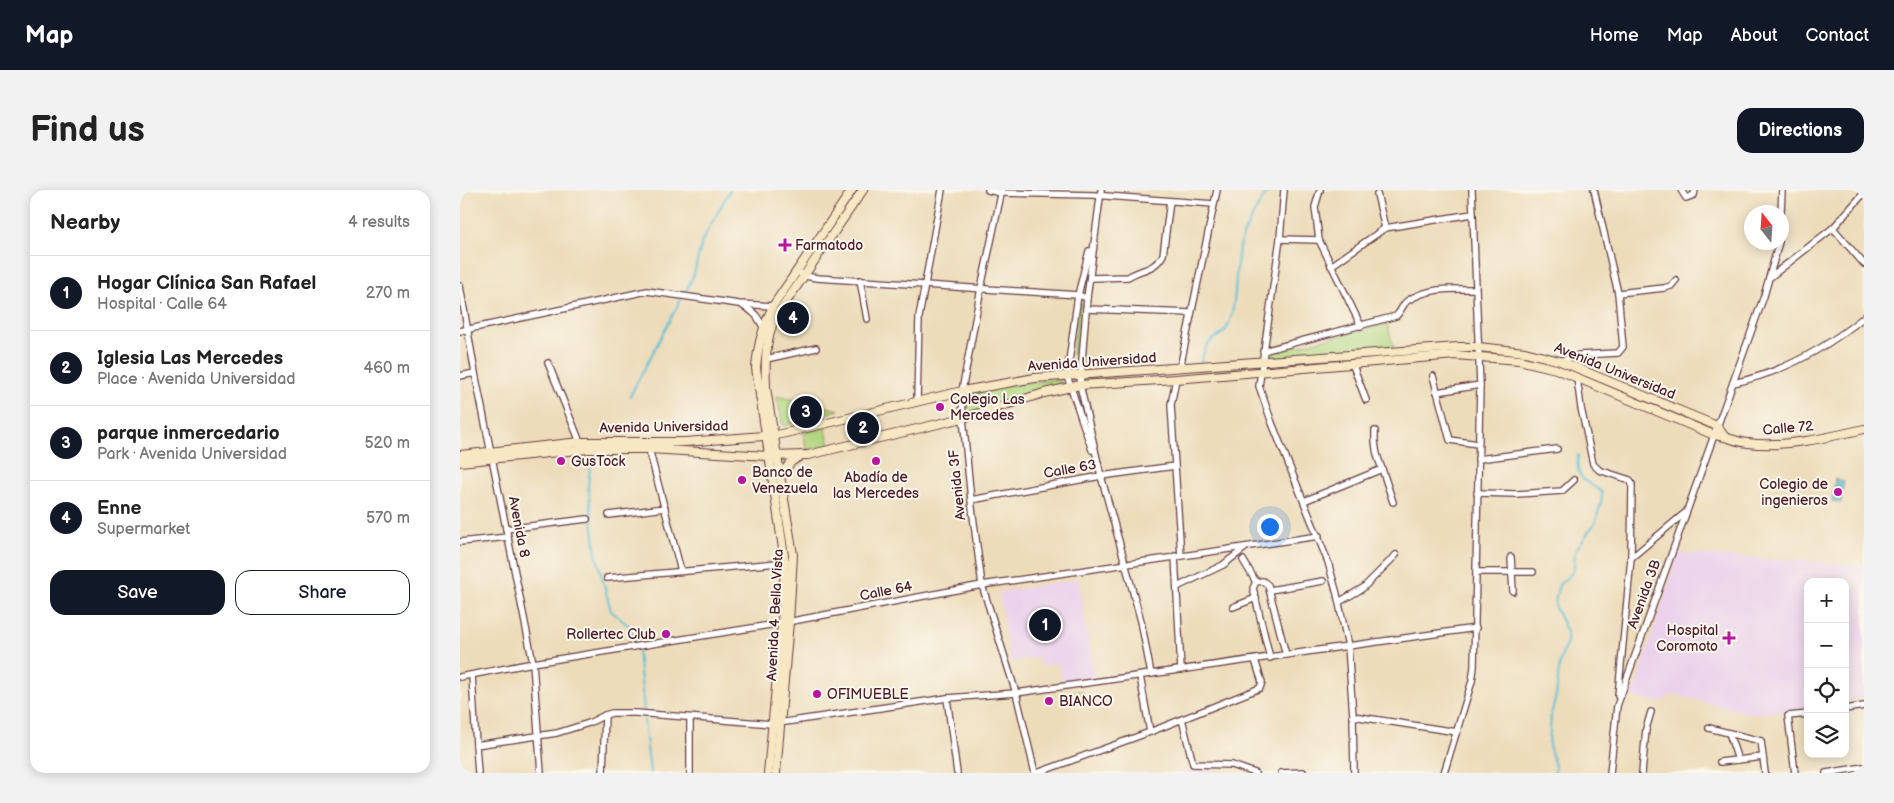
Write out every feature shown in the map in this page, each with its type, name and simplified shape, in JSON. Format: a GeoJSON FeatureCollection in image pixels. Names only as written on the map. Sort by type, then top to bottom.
{"type":"FeatureCollection","features":[{"type":"Feature","properties":{"kind":"street","name":"Avenida 4 Bella Vista"},"geometry":{"type":"LineString","coordinates":[[770,436],[756,368],[758,345],[763,327],[773,306],[852,190]]}},
{"type":"Feature","properties":{"kind":"street","name":"Avenida 4 Bella Vista"},"geometry":{"type":"LineString","coordinates":[[789,562],[770,436],[766,388],[766,359],[769,331],[775,318],[863,190]]}},
{"type":"Feature","properties":{"kind":"street"},"geometry":{"type":"LineString","coordinates":[[917,401],[919,317],[942,190]]}},
{"type":"Feature","properties":{"kind":"street"},"geometry":{"type":"LineString","coordinates":[[988,190],[1100,193],[1214,204]]}},
{"type":"Feature","properties":{"kind":"street"},"geometry":{"type":"LineString","coordinates":[[1180,368],[1217,190]]}},
{"type":"Feature","properties":{"kind":"street"},"geometry":{"type":"LineString","coordinates":[[1284,190],[1280,239],[1261,366],[1260,392],[1318,536],[1339,602],[1348,646],[1353,716],[1354,773]]}},
{"type":"Feature","properties":{"kind":"street"},"geometry":{"type":"LineString","coordinates":[[1320,190],[1315,207],[1319,240],[1361,326]]}},
{"type":"Feature","properties":{"kind":"street"},"geometry":{"type":"LineString","coordinates":[[1444,773],[1472,681],[1476,628],[1480,384],[1472,190]]}},
{"type":"Feature","properties":{"kind":"street"},"geometry":{"type":"LineString","coordinates":[[1560,361],[1580,355],[1613,354],[1622,350],[1624,340],[1618,293],[1594,190]]}},
{"type":"Feature","properties":{"kind":"street"},"geometry":{"type":"LineString","coordinates":[[1681,190],[1686,198],[1694,195],[1695,190]]}},
{"type":"Feature","properties":{"kind":"street"},"geometry":{"type":"LineString","coordinates":[[1781,205],[1782,190]]}},
{"type":"Feature","properties":{"kind":"street","name":"Avenida 3F"},"geometry":{"type":"LineString","coordinates":[[1002,191],[981,288],[962,391],[971,500],[982,585],[1016,693],[1036,773]]}},
{"type":"Feature","properties":{"kind":"street"},"geometry":{"type":"LineString","coordinates":[[1769,278],[1833,228],[1864,192]]}},
{"type":"Feature","properties":{"kind":"street"},"geometry":{"type":"LineString","coordinates":[[1100,193],[1087,298],[1080,384],[1101,476],[1140,620],[1151,674]]}},
{"type":"Feature","properties":{"kind":"street"},"geometry":{"type":"LineString","coordinates":[[1377,194],[1384,228]]}},
{"type":"Feature","properties":{"kind":"street"},"geometry":{"type":"LineString","coordinates":[[1090,278],[1128,277],[1148,269],[1159,261],[1163,255],[1170,201]]}},
{"type":"Feature","properties":{"kind":"street"},"geometry":{"type":"LineString","coordinates":[[837,212],[845,217]]}},
{"type":"Feature","properties":{"kind":"street"},"geometry":{"type":"LineString","coordinates":[[1331,266],[1384,228],[1472,214]]}},
{"type":"Feature","properties":{"kind":"street"},"geometry":{"type":"LineString","coordinates":[[1833,228],[1864,264]]}},
{"type":"Feature","properties":{"kind":"street"},"geometry":{"type":"LineString","coordinates":[[1095,231],[1078,295],[1067,376],[1101,476]]}},
{"type":"Feature","properties":{"kind":"street"},"geometry":{"type":"LineString","coordinates":[[1280,239],[1319,240]]}},
{"type":"Feature","properties":{"kind":"street","name":"Avenida 3B"},"geometry":{"type":"LineString","coordinates":[[1610,773],[1617,706],[1733,383],[1777,250]]}},
{"type":"Feature","properties":{"kind":"street"},"geometry":{"type":"LineString","coordinates":[[797,271],[805,276],[1078,295],[1087,298]]}},
{"type":"Feature","properties":{"kind":"street"},"geometry":{"type":"LineString","coordinates":[[860,280],[867,319]]}},
{"type":"Feature","properties":{"kind":"street"},"geometry":{"type":"LineString","coordinates":[[1618,293],[1664,288],[1670,286],[1676,280]]}},
{"type":"Feature","properties":{"kind":"street","name":"Avenida 8"},"geometry":{"type":"LineString","coordinates":[[460,286],[475,373],[533,663],[541,773]]}},
{"type":"Feature","properties":{"kind":"street"},"geometry":{"type":"LineString","coordinates":[[1263,351],[1396,316],[1407,301],[1428,291],[1438,289],[1476,289]]}},
{"type":"Feature","properties":{"kind":"street"},"geometry":{"type":"LineString","coordinates":[[460,331],[647,291],[739,304],[773,306]]}},
{"type":"Feature","properties":{"kind":"street"},"geometry":{"type":"LineString","coordinates":[[739,304],[752,310],[759,318],[763,327]]}},
{"type":"Feature","properties":{"kind":"street"},"geometry":{"type":"LineString","coordinates":[[1086,310],[1191,313]]}},
{"type":"Feature","properties":{"kind":"street"},"geometry":{"type":"LineString","coordinates":[[1733,383],[1750,379],[1797,361],[1840,337],[1864,317]]}},
{"type":"Feature","properties":{"kind":"street","name":"Avenida Universidad"},"geometry":{"type":"LineString","coordinates":[[460,455],[588,449],[649,449],[772,455],[803,454],[964,418],[1080,384],[1176,379],[1261,366],[1420,348],[1478,347],[1525,352],[1560,361],[1717,426]]}},
{"type":"Feature","properties":{"kind":"street"},"geometry":{"type":"LineString","coordinates":[[766,359],[816,348]]}},
{"type":"Feature","properties":{"kind":"street","name":"Avenida Universidad"},"geometry":{"type":"LineString","coordinates":[[460,462],[492,454],[580,442],[685,442],[770,436],[962,391],[1035,378],[1180,368],[1352,363],[1455,355],[1519,360],[1556,369],[1714,435]]}},
{"type":"Feature","properties":{"kind":"street"},"geometry":{"type":"LineString","coordinates":[[548,363],[580,442]]}},
{"type":"Feature","properties":{"kind":"street"},"geometry":{"type":"LineString","coordinates":[[1352,363],[1366,400]]}},
{"type":"Feature","properties":{"kind":"street"},"geometry":{"type":"LineString","coordinates":[[460,376],[475,373]]}},
{"type":"Feature","properties":{"kind":"street"},"geometry":{"type":"LineString","coordinates":[[1433,376],[1450,440],[1478,444]]}},
{"type":"Feature","properties":{"kind":"street"},"geometry":{"type":"LineString","coordinates":[[1577,378],[1581,408],[1593,464],[1599,470],[1630,480],[1632,484],[1632,558],[1617,706]]}},
{"type":"Feature","properties":{"kind":"street"},"geometry":{"type":"LineString","coordinates":[[1176,379],[1171,405],[1175,466],[1178,556],[1177,587],[1181,670]]}},
{"type":"Feature","properties":{"kind":"street"},"geometry":{"type":"LineString","coordinates":[[1437,392],[1480,384]]}},
{"type":"Feature","properties":{"kind":"street"},"geometry":{"type":"LineString","coordinates":[[1717,426],[1724,436]]}},
{"type":"Feature","properties":{"kind":"street","name":"Calle 72"},"geometry":{"type":"LineString","coordinates":[[1714,435],[1747,443],[1788,443],[1864,429]]}},
{"type":"Feature","properties":{"kind":"street"},"geometry":{"type":"LineString","coordinates":[[1375,432],[1376,454],[1393,502]]}},
{"type":"Feature","properties":{"kind":"street"},"geometry":{"type":"LineString","coordinates":[[649,449],[682,571]]}},
{"type":"Feature","properties":{"kind":"street"},"geometry":{"type":"LineString","coordinates":[[1478,459],[1557,449]]}},
{"type":"Feature","properties":{"kind":"street"},"geometry":{"type":"LineString","coordinates":[[780,476],[791,462],[803,454]]}},
{"type":"Feature","properties":{"kind":"street","name":"Avenida 4 Bella Vista"},"geometry":{"type":"LineString","coordinates":[[768,773],[776,723],[786,622],[790,531],[780,476],[772,455]]}},
{"type":"Feature","properties":{"kind":"street","name":"Calle 63"},"geometry":{"type":"LineString","coordinates":[[971,500],[1101,476],[1175,466]]}},
{"type":"Feature","properties":{"kind":"street"},"geometry":{"type":"LineString","coordinates":[[1304,501],[1382,470]]}},
{"type":"Feature","properties":{"kind":"street"},"geometry":{"type":"LineString","coordinates":[[1477,493],[1517,494],[1562,491],[1574,480]]}},
{"type":"Feature","properties":{"kind":"street"},"geometry":{"type":"LineString","coordinates":[[609,515],[665,508]]}},
{"type":"Feature","properties":{"kind":"street"},"geometry":{"type":"LineString","coordinates":[[1632,558],[1687,511]]}},
{"type":"Feature","properties":{"kind":"street"},"geometry":{"type":"LineString","coordinates":[[506,529],[586,520]]}},
{"type":"Feature","properties":{"kind":"street","name":"Calle 64"},"geometry":{"type":"LineString","coordinates":[[460,677],[533,663],[786,622],[982,585],[1318,536]]}},
{"type":"Feature","properties":{"kind":"street"},"geometry":{"type":"LineString","coordinates":[[460,542],[508,537]]}},
{"type":"Feature","properties":{"kind":"street"},"geometry":{"type":"LineString","coordinates":[[1177,587],[1223,565],[1246,547]]}},
{"type":"Feature","properties":{"kind":"street"},"geometry":{"type":"LineString","coordinates":[[1339,602],[1363,588],[1396,555]]}},
{"type":"Feature","properties":{"kind":"street"},"geometry":{"type":"LineString","coordinates":[[1512,557],[1513,591]]}},
{"type":"Feature","properties":{"kind":"street"},"geometry":{"type":"LineString","coordinates":[[1243,560],[1256,582]]}},
{"type":"Feature","properties":{"kind":"street"},"geometry":{"type":"LineString","coordinates":[[607,578],[789,562]]}},
{"type":"Feature","properties":{"kind":"street"},"geometry":{"type":"LineString","coordinates":[[1476,572],[1533,572]]}},
{"type":"Feature","properties":{"kind":"street"},"geometry":{"type":"LineString","coordinates":[[1270,590],[1323,581]]}},
{"type":"Feature","properties":{"kind":"street"},"geometry":{"type":"LineString","coordinates":[[1256,582],[1266,582],[1270,590],[1286,655]]}},
{"type":"Feature","properties":{"kind":"street"},"geometry":{"type":"LineString","coordinates":[[1256,582],[1253,588],[1270,658]]}},
{"type":"Feature","properties":{"kind":"street"},"geometry":{"type":"LineString","coordinates":[[1233,607],[1256,598]]}},
{"type":"Feature","properties":{"kind":"street"},"geometry":{"type":"LineString","coordinates":[[476,745],[539,737],[589,723],[605,714],[636,713],[776,723],[947,698],[1016,693],[1476,628]]}},
{"type":"Feature","properties":{"kind":"street"},"geometry":{"type":"LineString","coordinates":[[1036,773],[1150,732],[1260,688],[1262,682],[1255,660]]}},
{"type":"Feature","properties":{"kind":"street"},"geometry":{"type":"LineString","coordinates":[[472,675],[478,773]]}},
{"type":"Feature","properties":{"kind":"street"},"geometry":{"type":"LineString","coordinates":[[1140,676],[1150,732]]}},
{"type":"Feature","properties":{"kind":"street"},"geometry":{"type":"LineString","coordinates":[[947,698],[958,773]]}},
{"type":"Feature","properties":{"kind":"street"},"geometry":{"type":"LineString","coordinates":[[1849,708],[1864,706]]}},
{"type":"Feature","properties":{"kind":"street"},"geometry":{"type":"LineString","coordinates":[[1644,773],[1646,730],[1651,712]]}},
{"type":"Feature","properties":{"kind":"street"},"geometry":{"type":"LineString","coordinates":[[603,773],[605,714]]}},
{"type":"Feature","properties":{"kind":"street"},"geometry":{"type":"LineString","coordinates":[[1795,773],[1788,716],[1804,714]]}},
{"type":"Feature","properties":{"kind":"street"},"geometry":{"type":"LineString","coordinates":[[1353,716],[1457,732]]}},
{"type":"Feature","properties":{"kind":"street"},"geometry":{"type":"LineString","coordinates":[[690,718],[690,773]]}},
{"type":"Feature","properties":{"kind":"street"},"geometry":{"type":"LineString","coordinates":[[1182,719],[1193,764],[1232,765],[1255,773]]}},
{"type":"Feature","properties":{"kind":"street","name":"Avenida 4 Bella Vista"},"geometry":{"type":"LineString","coordinates":[[776,723],[776,773]]}},
{"type":"Feature","properties":{"kind":"street"},"geometry":{"type":"LineString","coordinates":[[1709,728],[1760,741],[1765,773]]}},
{"type":"Feature","properties":{"kind":"street"},"geometry":{"type":"LineString","coordinates":[[1729,733],[1738,760]]}},
{"type":"Feature","properties":{"kind":"street"},"geometry":{"type":"LineString","coordinates":[[1720,762],[1763,757]]}},
{"type":"Feature","properties":{"kind":"street"},"geometry":{"type":"LineString","coordinates":[[1830,772],[1864,767]]}},
{"type":"Feature","properties":{"kind":"street"},"geometry":{"type":"LineString","coordinates":[[1281,773],[1303,772]]}},
{"type":"Feature","properties":{"kind":"shaded area","name":"Hospital Coromoto"},"geometry":{"type":"Polygon","coordinates":[[[1678,553],[1864,565],[1864,696],[1849,701],[1849,578],[1804,578],[1804,709],[1773,713],[1747,713],[1672,694],[1660,703],[1632,697],[1678,553]]]}},
{"type":"Feature","properties":{"kind":"shaded area"},"geometry":{"type":"Polygon","coordinates":[[[1078,579],[1095,679],[1063,685],[1059,663],[1040,666],[1038,657],[1010,662],[999,592],[1078,579]]]}},
{"type":"Feature","properties":{"kind":"shaded area"},"geometry":{"type":"Polygon","coordinates":[[[1213,769],[1214,773],[1177,773],[1177,771],[1213,769]]]}},
{"type":"Feature","properties":{"kind":"green space"},"geometry":{"type":"Polygon","coordinates":[[[1080,304],[1085,304],[1079,355],[1072,354],[1080,304]]]}},
{"type":"Feature","properties":{"kind":"green space"},"geometry":{"type":"Polygon","coordinates":[[[1387,324],[1394,348],[1269,359],[1269,353],[1387,324]]]}},
{"type":"Feature","properties":{"kind":"green space"},"geometry":{"type":"Polygon","coordinates":[[[1058,379],[1061,384],[963,418],[962,391],[1058,379]]]}},
{"type":"Feature","properties":{"kind":"green space"},"geometry":{"type":"Polygon","coordinates":[[[777,396],[839,410],[783,426],[777,396]]]}},
{"type":"Feature","properties":{"kind":"green space"},"geometry":{"type":"Polygon","coordinates":[[[825,427],[830,445],[807,450],[803,433],[825,427]]]}},
{"type":"Feature","properties":{"kind":"green space"},"geometry":{"type":"Polygon","coordinates":[[[1074,691],[1083,691],[1083,704],[1076,701],[1074,691]]]}},
{"type":"Feature","properties":{"kind":"water"},"geometry":{"type":"Polygon","coordinates":[[[1835,479],[1844,481],[1841,503],[1832,501],[1835,479]]]}},
{"type":"Feature","properties":{"kind":"waterway"},"geometry":{"type":"LineString","coordinates":[[686,291],[694,274],[702,241],[730,190]]}},
{"type":"Feature","properties":{"kind":"waterway"},"geometry":{"type":"LineString","coordinates":[[1201,362],[1207,345],[1223,333],[1228,326],[1235,297],[1241,241],[1251,218],[1269,190]]}},
{"type":"Feature","properties":{"kind":"waterway"},"geometry":{"type":"LineString","coordinates":[[630,396],[681,299]]}},
{"type":"Feature","properties":{"kind":"waterway"},"geometry":{"type":"LineString","coordinates":[[1555,773],[1549,745],[1551,715],[1556,696],[1560,661],[1567,642],[1567,632],[1555,607],[1556,596],[1559,585],[1574,569],[1575,551],[1595,523],[1602,492],[1582,478],[1578,469],[1578,455]]}},
{"type":"Feature","properties":{"kind":"waterway"},"geometry":{"type":"LineString","coordinates":[[591,458],[588,486],[596,554],[611,611],[629,626],[637,644]]}},
{"type":"Feature","properties":{"kind":"waterway"},"geometry":{"type":"LineString","coordinates":[[638,652],[644,710]]}},
{"type":"Feature","properties":{"kind":"waterway"},"geometry":{"type":"LineString","coordinates":[[644,720],[650,773]]}},
{"type":"Feature","properties":{"kind":"place","name":"Farmatodo"},"geometry":{"type":"Point","coordinates":[785,245]}},
{"type":"Feature","properties":{"kind":"place","name":"Enne"},"geometry":{"type":"Point","coordinates":[793,318]}},
{"type":"Feature","properties":{"kind":"place","name":"Colegio Las Mercedes"},"geometry":{"type":"Point","coordinates":[940,407]}},
{"type":"Feature","properties":{"kind":"place","name":"parque inmercedario"},"geometry":{"type":"Point","coordinates":[806,412]}},
{"type":"Feature","properties":{"kind":"place","name":"Iglesia Las Mercedes"},"geometry":{"type":"Point","coordinates":[863,428]}},
{"type":"Feature","properties":{"kind":"place","name":"GusTock"},"geometry":{"type":"Point","coordinates":[561,461]}},
{"type":"Feature","properties":{"kind":"place","name":"Abadía de las Mercedes"},"geometry":{"type":"Point","coordinates":[876,461]}},
{"type":"Feature","properties":{"kind":"place","name":"Banco de Venezuela"},"geometry":{"type":"Point","coordinates":[742,480]}},
{"type":"Feature","properties":{"kind":"place","name":"Colegio de ingenieros"},"geometry":{"type":"Point","coordinates":[1838,492]}},
{"type":"Feature","properties":{"kind":"place","name":"Hogar Clínica San Rafael"},"geometry":{"type":"Point","coordinates":[1045,625]}},
{"type":"Feature","properties":{"kind":"place","name":"Rollertec Club"},"geometry":{"type":"Point","coordinates":[666,634]}},
{"type":"Feature","properties":{"kind":"place","name":"Hospital Coromoto"},"geometry":{"type":"Point","coordinates":[1729,638]}},
{"type":"Feature","properties":{"kind":"place","name":"OFIMUEBLE"},"geometry":{"type":"Point","coordinates":[817,694]}},
{"type":"Feature","properties":{"kind":"place","name":"BIANCO"},"geometry":{"type":"Point","coordinates":[1049,701]}}]}
